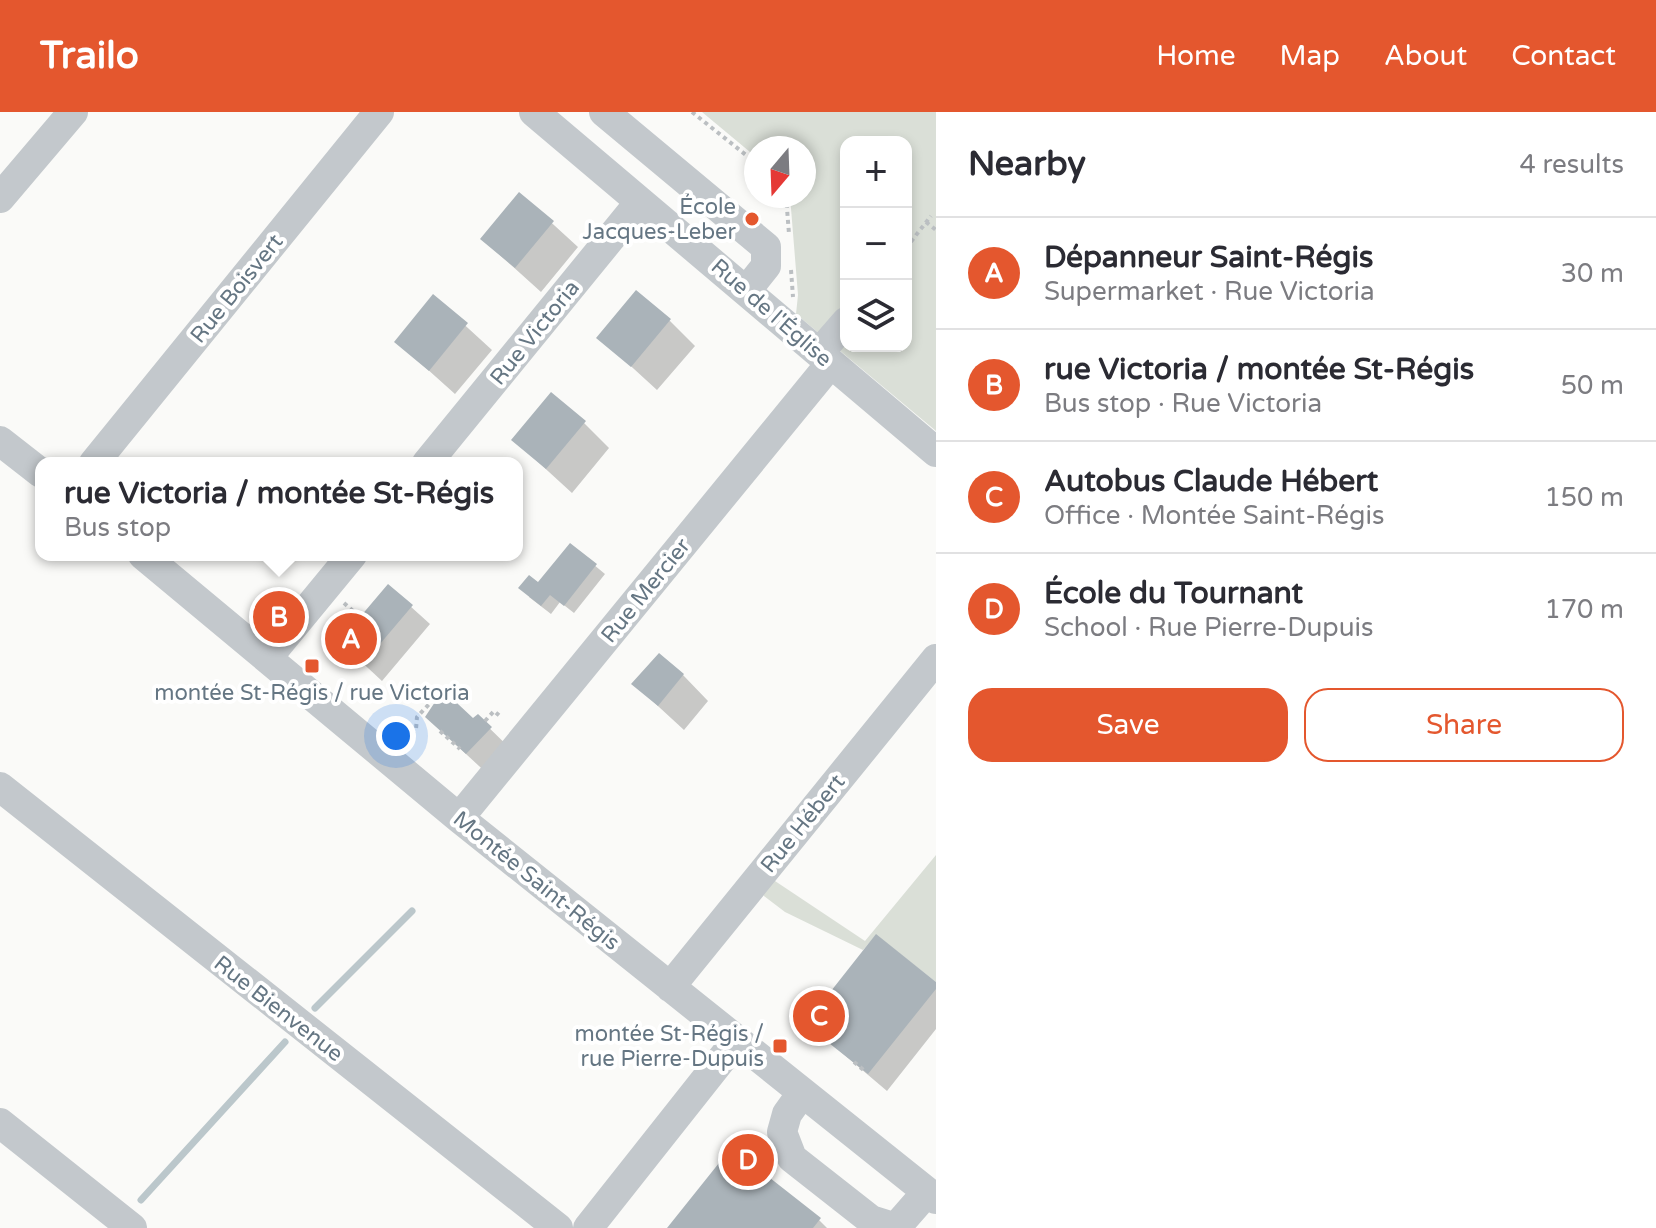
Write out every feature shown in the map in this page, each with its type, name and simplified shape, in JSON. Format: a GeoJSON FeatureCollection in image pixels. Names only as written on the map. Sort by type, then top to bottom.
{"type":"FeatureCollection","features":[{"type":"Feature","properties":{"kind":"street"},"geometry":{"type":"LineString","coordinates":[[0,198],[73,112]]}},
{"type":"Feature","properties":{"kind":"street","name":"Rue Boisvert"},"geometry":{"type":"LineString","coordinates":[[99,457],[379,112]]}},
{"type":"Feature","properties":{"kind":"street","name":"Rue de l'Église"},"geometry":{"type":"LineString","coordinates":[[534,112],[936,452]]}},
{"type":"Feature","properties":{"kind":"street"},"geometry":{"type":"LineString","coordinates":[[604,112],[766,247],[766,266],[746,291]]}},
{"type":"Feature","properties":{"kind":"street","name":"Rue Victoria"},"geometry":{"type":"LineString","coordinates":[[432,457],[640,202]]}},
{"type":"Feature","properties":{"kind":"street","name":"Rue Mercier"},"geometry":{"type":"LineString","coordinates":[[459,818],[825,358],[840,332]]}},
{"type":"Feature","properties":{"kind":"street"},"geometry":{"type":"LineString","coordinates":[[0,441],[35,468]]}},
{"type":"Feature","properties":{"kind":"street","name":"Montée Saint-Régis"},"geometry":{"type":"LineString","coordinates":[[150,561],[459,818],[932,1196]]}},
{"type":"Feature","properties":{"kind":"street"},"geometry":{"type":"LineString","coordinates":[[268,657],[347,561]]}},
{"type":"Feature","properties":{"kind":"street","name":"Rue Hébert"},"geometry":{"type":"LineString","coordinates":[[670,987],[936,659]]}},
{"type":"Feature","properties":{"kind":"street","name":"Rue Bienvenue"},"geometry":{"type":"LineString","coordinates":[[0,787],[558,1228]]}},
{"type":"Feature","properties":{"kind":"street"},"geometry":{"type":"LineString","coordinates":[[588,1228],[736,1041]]}},
{"type":"Feature","properties":{"kind":"street"},"geometry":{"type":"LineString","coordinates":[[802,1093],[787,1114],[782,1132],[792,1158],[871,1220],[890,1226],[906,1219],[932,1196]]}},
{"type":"Feature","properties":{"kind":"street"},"geometry":{"type":"LineString","coordinates":[[0,1123],[132,1228]]}},
{"type":"Feature","properties":{"kind":"path"},"geometry":{"type":"LineString","coordinates":[[692,112],[744,153]]}},
{"type":"Feature","properties":{"kind":"path"},"geometry":{"type":"LineString","coordinates":[[912,240],[931,216]]}},
{"type":"Feature","properties":{"kind":"path"},"geometry":{"type":"LineString","coordinates":[[926,222],[936,230]]}},
{"type":"Feature","properties":{"kind":"path"},"geometry":{"type":"LineString","coordinates":[[339,599],[360,617]]}},
{"type":"Feature","properties":{"kind":"path"},"geometry":{"type":"LineString","coordinates":[[341,646],[334,655],[343,662]]}},
{"type":"Feature","properties":{"kind":"path"},"geometry":{"type":"LineString","coordinates":[[405,744],[416,729],[417,717],[432,701]]}},
{"type":"Feature","properties":{"kind":"path"},"geometry":{"type":"LineString","coordinates":[[485,721],[494,711],[501,717]]}},
{"type":"Feature","properties":{"kind":"path"},"geometry":{"type":"LineString","coordinates":[[440,731],[460,749]]}},
{"type":"Feature","properties":{"kind":"path"},"geometry":{"type":"LineString","coordinates":[[809,1027],[820,1036]]}},
{"type":"Feature","properties":{"kind":"path"},"geometry":{"type":"LineString","coordinates":[[854,1062],[866,1072]]}},
{"type":"Feature","properties":{"kind":"shaded area"},"geometry":{"type":"Polygon","coordinates":[[[702,112],[936,112],[936,431],[841,352],[912,352],[912,136],[840,136],[840,351],[796,314],[798,295],[791,208],[816,208],[816,136],[744,136],[744,147],[702,112]]]}},
{"type":"Feature","properties":{"kind":"shaded area"},"geometry":{"type":"Polygon","coordinates":[[[936,855],[936,982],[876,935],[863,950],[785,912],[760,893],[772,879],[865,941],[936,855]]]}},
{"type":"Feature","properties":{"kind":"building"},"geometry":{"type":"Polygon","coordinates":[[[519,192],[554,221],[515,268],[480,239],[519,192]]]}},
{"type":"Feature","properties":{"kind":"building"},"geometry":{"type":"Polygon","coordinates":[[[636,290],[671,319],[631,367],[596,338],[636,290]]]}},
{"type":"Feature","properties":{"kind":"building"},"geometry":{"type":"Polygon","coordinates":[[[433,294],[468,323],[429,371],[394,342],[433,294]]]}},
{"type":"Feature","properties":{"kind":"building"},"geometry":{"type":"Polygon","coordinates":[[[551,392],[586,421],[546,469],[511,440],[551,392]]]}},
{"type":"Feature","properties":{"kind":"building"},"geometry":{"type":"Polygon","coordinates":[[[570,543],[597,564],[564,606],[550,595],[541,606],[518,588],[529,575],[538,582],[570,543]]]}},
{"type":"Feature","properties":{"kind":"building"},"geometry":{"type":"Polygon","coordinates":[[[388,584],[413,605],[363,664],[338,643],[388,584]]]}},
{"type":"Feature","properties":{"kind":"building"},"geometry":{"type":"Polygon","coordinates":[[[659,653],[684,674],[658,706],[631,684],[659,653]]]}},
{"type":"Feature","properties":{"kind":"building"},"geometry":{"type":"Polygon","coordinates":[[[443,690],[473,718],[478,714],[492,727],[466,754],[425,717],[443,690]]]}},
{"type":"Feature","properties":{"kind":"building"},"geometry":{"type":"Polygon","coordinates":[[[876,934],[936,982],[936,989],[868,1074],[805,1024],[876,934]]]}},
{"type":"Feature","properties":{"kind":"building"},"geometry":{"type":"Polygon","coordinates":[[[727,1153],[749,1170],[752,1166],[770,1178],[821,1218],[813,1228],[667,1228],[727,1153]]]}},
{"type":"Feature","properties":{"kind":"waterway"},"geometry":{"type":"LineString","coordinates":[[315,1008],[412,911]]}},
{"type":"Feature","properties":{"kind":"waterway"},"geometry":{"type":"LineString","coordinates":[[141,1200],[285,1042]]}},
{"type":"Feature","properties":{"kind":"place","name":"École Jacques-Leber"},"geometry":{"type":"Point","coordinates":[752,219]}},
{"type":"Feature","properties":{"kind":"place","name":"rue Victoria / montée St-Régis"},"geometry":{"type":"Point","coordinates":[279,617]}},
{"type":"Feature","properties":{"kind":"place","name":"Dépanneur Saint-Régis"},"geometry":{"type":"Point","coordinates":[351,639]}},
{"type":"Feature","properties":{"kind":"place","name":"montée St-Régis / rue Victoria"},"geometry":{"type":"Point","coordinates":[312,666]}},
{"type":"Feature","properties":{"kind":"place","name":"Autobus Claude Hébert"},"geometry":{"type":"Point","coordinates":[819,1016]}},
{"type":"Feature","properties":{"kind":"place","name":"montée St-Régis / rue Pierre-Dupuis"},"geometry":{"type":"Point","coordinates":[780,1046]}},
{"type":"Feature","properties":{"kind":"place","name":"École du Tournant"},"geometry":{"type":"Point","coordinates":[748,1160]}}]}
